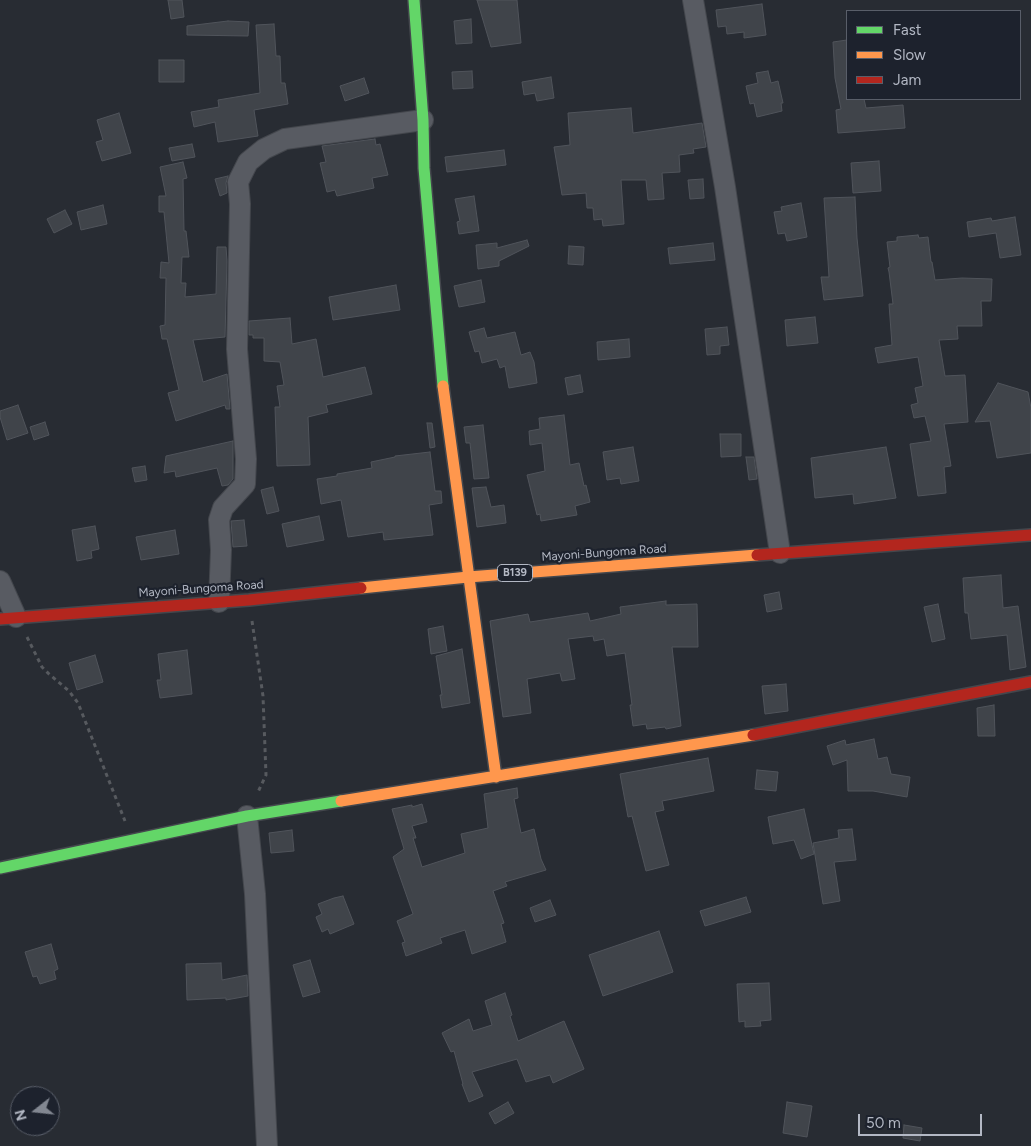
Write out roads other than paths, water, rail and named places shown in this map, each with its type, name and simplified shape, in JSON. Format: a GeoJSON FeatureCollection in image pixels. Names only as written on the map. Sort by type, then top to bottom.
{"type":"FeatureCollection","features":[{"type":"Feature","properties":{"kind":"street"},"geometry":{"type":"LineString","coordinates":[[414,0],[423,120],[424,168],[442,381],[496,777]]}},
{"type":"Feature","properties":{"kind":"street"},"geometry":{"type":"LineString","coordinates":[[693,0],[731,225],[780,553]]}},
{"type":"Feature","properties":{"kind":"street"},"geometry":{"type":"LineString","coordinates":[[219,602],[221,550],[219,520],[223,508],[245,484],[246,460],[237,349],[240,204],[238,182],[248,162],[264,149],[285,139],[423,120]]}},
{"type":"Feature","properties":{"kind":"street","name":"Mayoni-Bungoma Road"},"geometry":{"type":"LineString","coordinates":[[8,618],[249,600],[468,577],[1031,535]]}},
{"type":"Feature","properties":{"kind":"street"},"geometry":{"type":"LineString","coordinates":[[0,581],[8,618]]}},
{"type":"Feature","properties":{"kind":"street"},"geometry":{"type":"LineString","coordinates":[[0,868],[247,816],[740,736],[1031,682]]}},
{"type":"Feature","properties":{"kind":"street"},"geometry":{"type":"LineString","coordinates":[[247,816],[256,894],[267,1146]]}}]}
